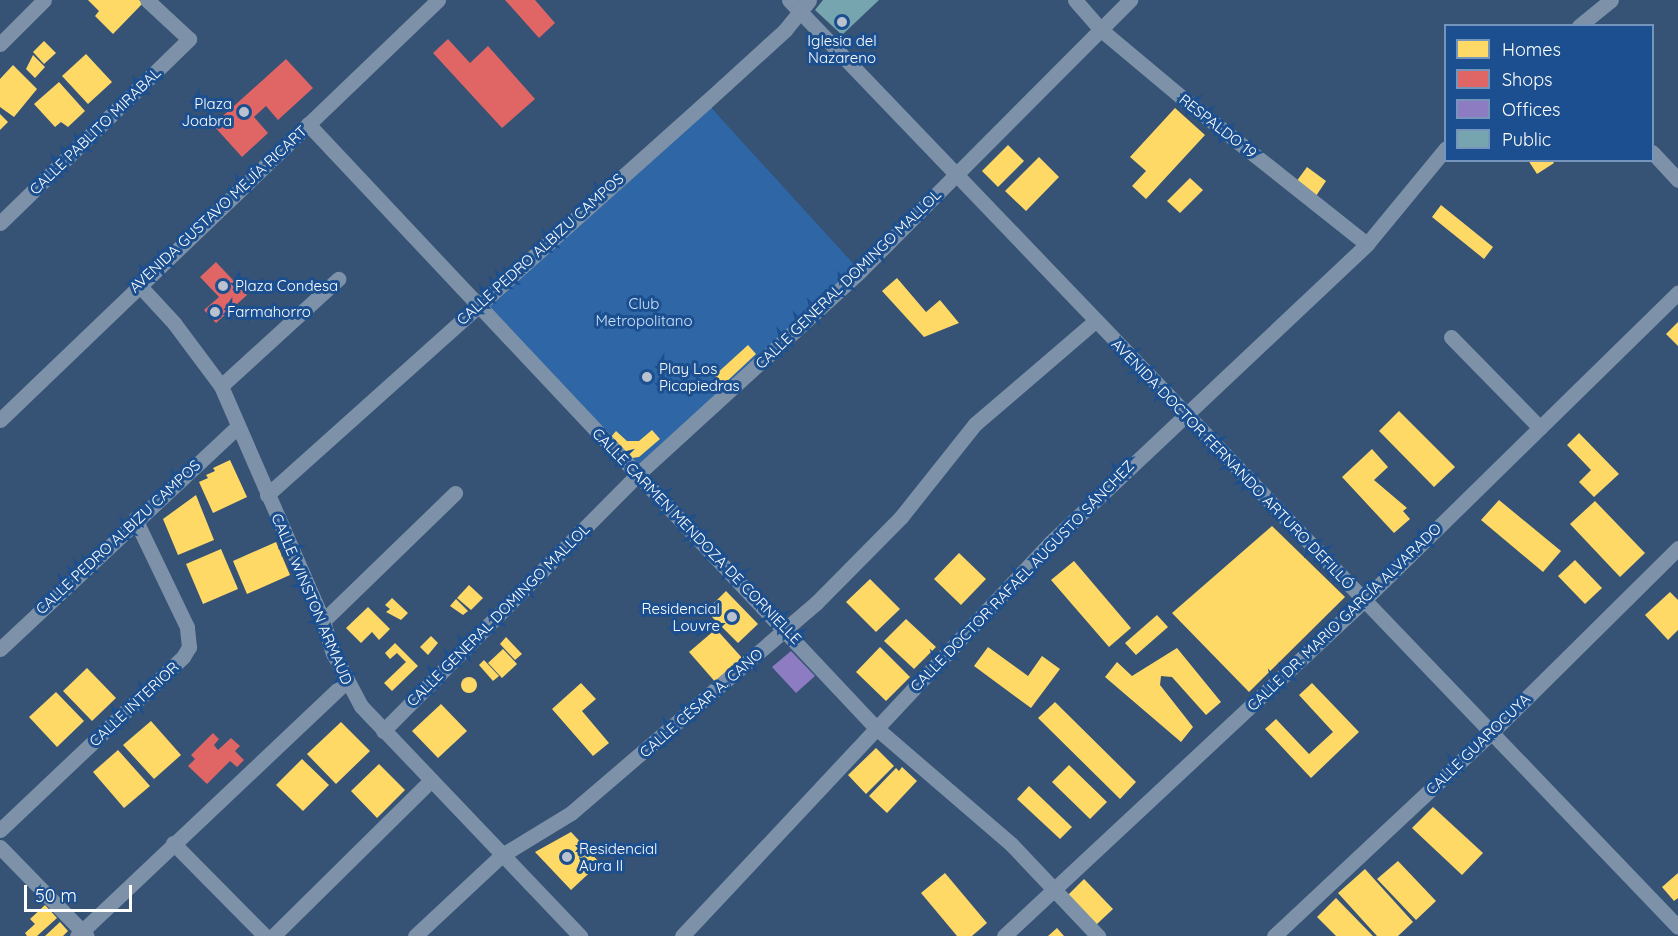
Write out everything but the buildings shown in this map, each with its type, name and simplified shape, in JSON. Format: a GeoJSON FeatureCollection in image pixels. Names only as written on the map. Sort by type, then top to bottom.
{"type":"FeatureCollection","features":[{"type":"Feature","properties":{"kind":"street"},"geometry":{"type":"LineString","coordinates":[[0,44],[44,0]]}},
{"type":"Feature","properties":{"kind":"street","name":"CALLE PABLITO MIRABAL"},"geometry":{"type":"LineString","coordinates":[[0,223],[189,39],[147,0]]}},
{"type":"Feature","properties":{"kind":"street","name":"AVENIDA GUSTAVO MEJÍA RICART"},"geometry":{"type":"LineString","coordinates":[[0,420],[138,284],[438,0]]}},
{"type":"Feature","properties":{"kind":"street","name":"RESPALDO 19"},"geometry":{"type":"LineString","coordinates":[[1075,0],[1100,28],[1367,244]]}},
{"type":"Feature","properties":{"kind":"street","name":"CALLE GENERAL DOMINGO MALLOL"},"geometry":{"type":"LineString","coordinates":[[383,731],[638,474],[794,333],[1130,0]]}},
{"type":"Feature","properties":{"kind":"street"},"geometry":{"type":"LineString","coordinates":[[1581,24],[1611,0]]}},
{"type":"Feature","properties":{"kind":"street","name":"AVENIDA DOCTOR FERNANDO ARTURO DEFILLÓ"},"geometry":{"type":"LineString","coordinates":[[799,4],[1095,321],[1365,599],[1491,734],[1678,927]]}},
{"type":"Feature","properties":{"kind":"street","name":"CALLE PEDRO ALBIZU CAMPOS"},"geometry":{"type":"LineString","coordinates":[[267,495],[785,30],[799,4]]}},
{"type":"Feature","properties":{"kind":"street","name":"CALLE CARMEN MENDOZA DE CORNIELLE"},"geometry":{"type":"LineString","coordinates":[[308,124],[477,305],[786,628],[874,727],[1011,844],[1098,936]]}},
{"type":"Feature","properties":{"kind":"street","name":"CALLE DOCTOR RAFAEL AUGUSTO SÁNCHEZ"},"geometry":{"type":"LineString","coordinates":[[682,936],[874,727],[1050,543],[1367,244],[1444,150]]}},
{"type":"Feature","properties":{"kind":"street"},"geometry":{"type":"LineString","coordinates":[[1654,153],[1678,180]]}},
{"type":"Feature","properties":{"kind":"street"},"geometry":{"type":"LineString","coordinates":[[220,386],[339,279]]}},
{"type":"Feature","properties":{"kind":"street","name":"CALLE WINSTON ARMAUD"},"geometry":{"type":"LineString","coordinates":[[138,284],[174,323],[220,386],[323,621],[346,682],[383,731],[580,936]]}},
{"type":"Feature","properties":{"kind":"street","name":"CALLE DR. MARIO GARCÍA ALVARADO"},"geometry":{"type":"LineString","coordinates":[[1004,936],[1056,891],[1365,599],[1678,293]]}},
{"type":"Feature","properties":{"kind":"street","name":"CALLE CÉSAR A. CANO"},"geometry":{"type":"LineString","coordinates":[[415,936],[502,855],[571,813],[816,603],[901,517],[989,411],[1095,321]]}},
{"type":"Feature","properties":{"kind":"street"},"geometry":{"type":"LineString","coordinates":[[1451,337],[1540,428]]}},
{"type":"Feature","properties":{"kind":"street","name":"CALLE PEDRO ALBIZU CAMPOS"},"geometry":{"type":"LineString","coordinates":[[0,649],[135,519],[238,426]]}},
{"type":"Feature","properties":{"kind":"street"},"geometry":{"type":"LineString","coordinates":[[323,621],[455,493]]}},
{"type":"Feature","properties":{"kind":"street","name":"CALLE INTERIOR"},"geometry":{"type":"LineString","coordinates":[[0,830],[183,657],[189,647],[187,627],[135,519]]}},
{"type":"Feature","properties":{"kind":"street","name":"CALLE GUAROCUYA"},"geometry":{"type":"LineString","coordinates":[[1274,936],[1491,734],[1678,548]]}},
{"type":"Feature","properties":{"kind":"street"},"geometry":{"type":"LineString","coordinates":[[0,847],[82,934],[173,843],[346,682]]}},
{"type":"Feature","properties":{"kind":"street"},"geometry":{"type":"LineString","coordinates":[[273,936],[430,780]]}},
{"type":"Feature","properties":{"kind":"street"},"geometry":{"type":"LineString","coordinates":[[173,843],[265,936]]}},
{"type":"Feature","properties":{"kind":"green space","name":"Club Metropolitano"},"geometry":{"type":"Polygon","coordinates":[[[706,102],[860,271],[638,474],[477,305],[706,102]]]}},
{"type":"Feature","properties":{"kind":"place","name":"Iglesia del Nazareno"},"geometry":{"type":"Point","coordinates":[842,22]}},
{"type":"Feature","properties":{"kind":"place","name":"Plaza Joabra"},"geometry":{"type":"Point","coordinates":[244,112]}},
{"type":"Feature","properties":{"kind":"place","name":"Plaza Condesa"},"geometry":{"type":"Point","coordinates":[223,286]}},
{"type":"Feature","properties":{"kind":"place","name":"Farmahorro"},"geometry":{"type":"Point","coordinates":[215,312]}},
{"type":"Feature","properties":{"kind":"place","name":"Play Los Picapiedras"},"geometry":{"type":"Point","coordinates":[647,377]}},
{"type":"Feature","properties":{"kind":"place","name":"Residencial Louvre"},"geometry":{"type":"Point","coordinates":[732,617]}},
{"type":"Feature","properties":{"kind":"place","name":"Residencial Aura II"},"geometry":{"type":"Point","coordinates":[567,857]}}]}
